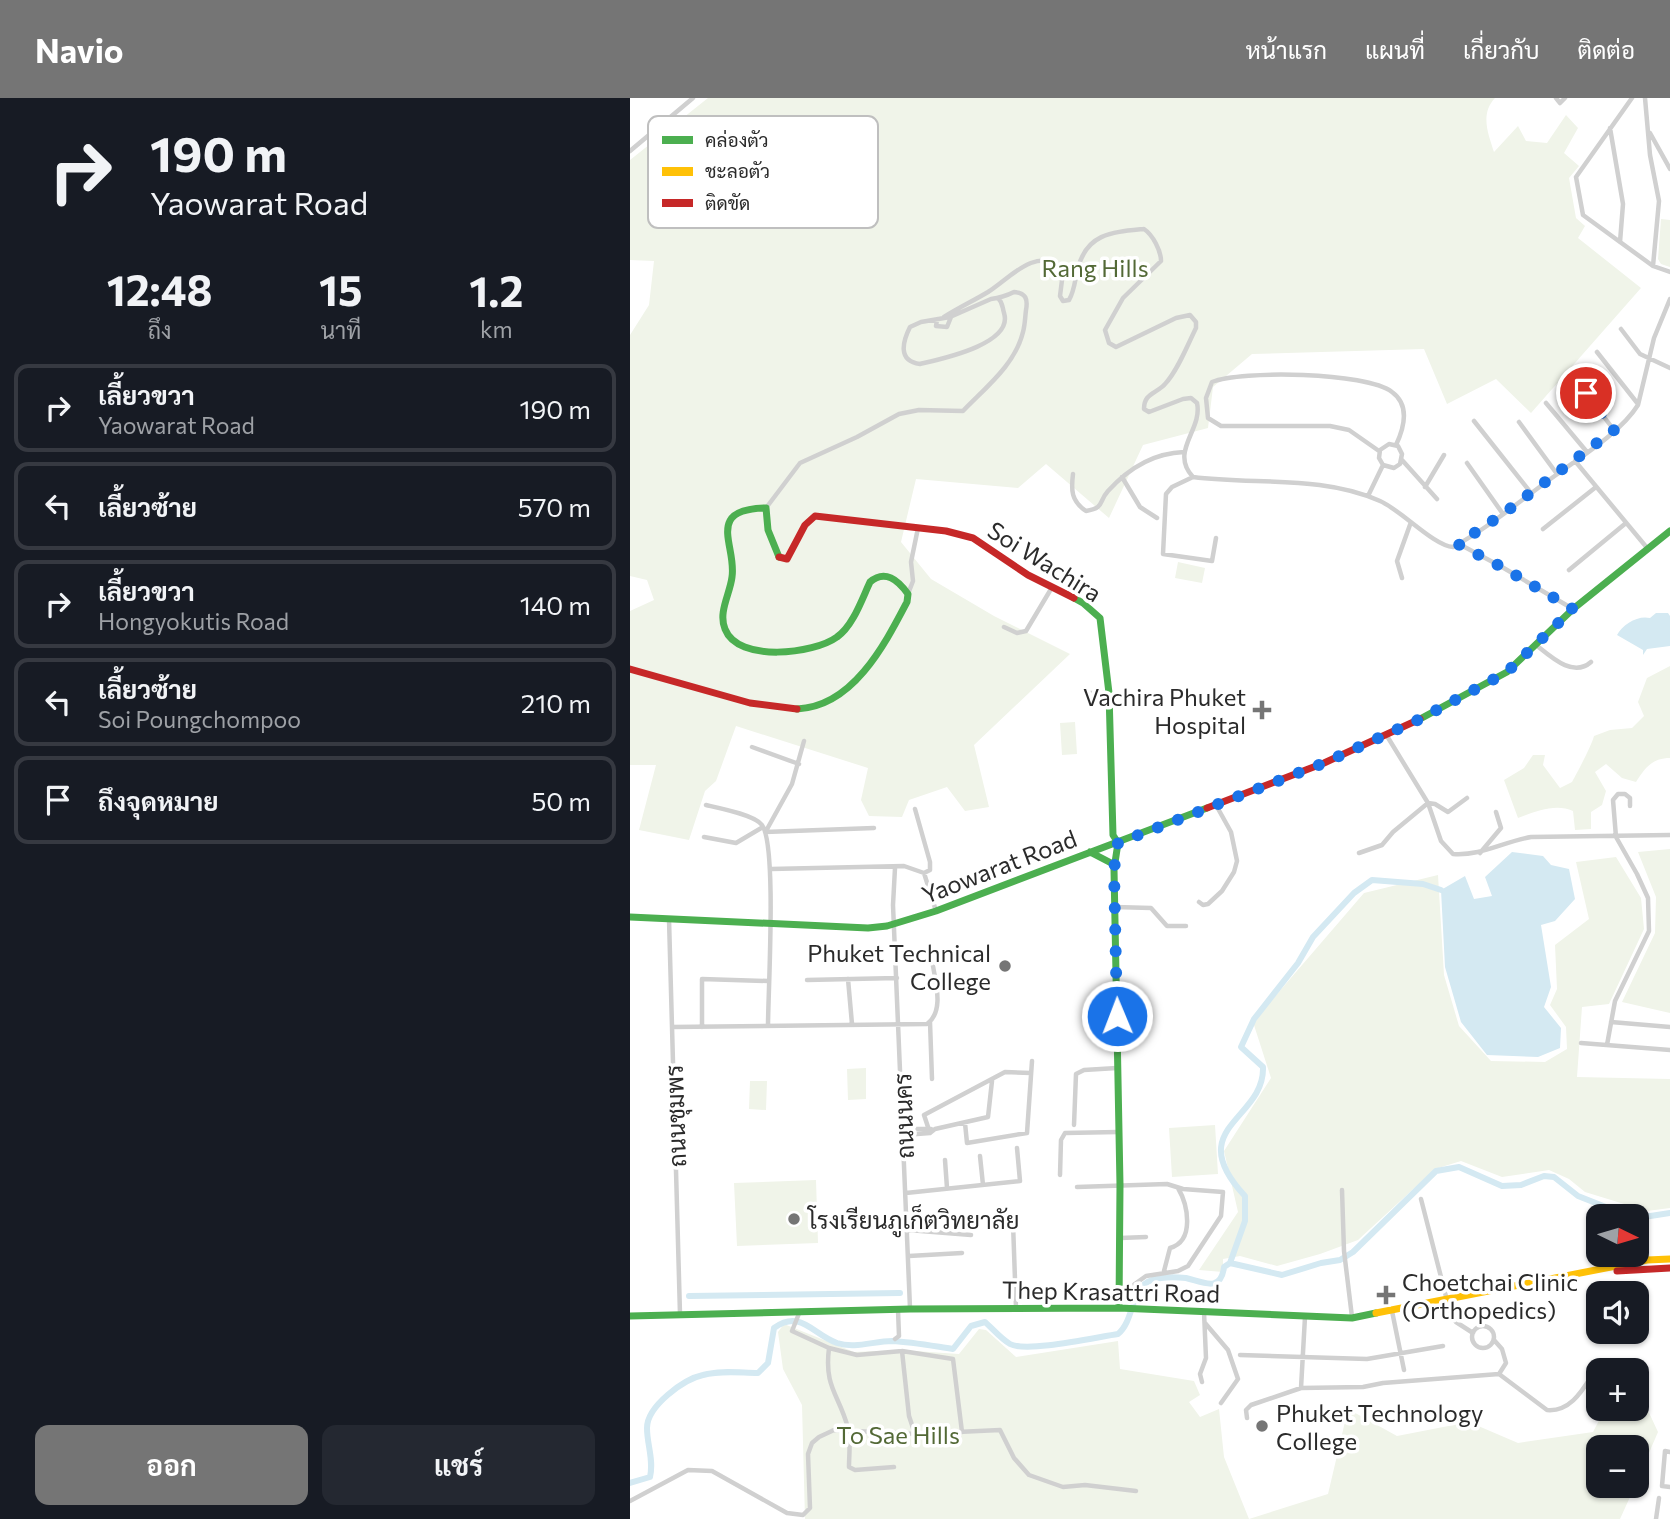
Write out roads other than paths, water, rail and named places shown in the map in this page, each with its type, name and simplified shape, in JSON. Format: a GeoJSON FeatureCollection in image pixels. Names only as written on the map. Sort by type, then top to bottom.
{"type":"FeatureCollection","features":[{"type":"Feature","properties":{"kind":"main road","name":"Soi Wachira"},"geometry":{"type":"LineString","coordinates":[[766,508],[768,530],[780,558],[787,559],[793,553],[801,528],[815,516],[918,527],[973,538],[1051,589],[1083,603],[1100,618],[1109,693],[1113,835],[1118,843],[1115,907],[1120,1185],[1119,1308]]}},
{"type":"Feature","properties":{"kind":"main road"},"geometry":{"type":"LineString","coordinates":[[630,669],[750,703],[801,709],[826,702],[855,682],[880,653],[908,602],[908,594],[899,581],[883,575],[870,582],[840,636],[818,646],[796,651],[769,652],[741,645],[730,638],[724,624],[724,601],[732,582],[733,568],[726,540],[730,521],[743,510],[766,508]]}},
{"type":"Feature","properties":{"kind":"main road","name":"Yaowarat Road"},"geometry":{"type":"LineString","coordinates":[[630,917],[868,928],[895,924],[936,911],[1118,843],[1387,736],[1507,672],[1573,609],[1670,531]]}},
{"type":"Feature","properties":{"kind":"main road"},"geometry":{"type":"LineString","coordinates":[[1090,852],[1115,866]]}},
{"type":"Feature","properties":{"kind":"main road","name":"Thep Krasattri Road"},"geometry":{"type":"LineString","coordinates":[[1649,1264],[1670,1259]]}},
{"type":"Feature","properties":{"kind":"main road","name":"Thep Krasattri Road"},"geometry":{"type":"LineString","coordinates":[[1649,1264],[1670,1268]]}},
{"type":"Feature","properties":{"kind":"main road","name":"Thep Krasattri Road"},"geometry":{"type":"LineString","coordinates":[[630,1316],[898,1309],[1130,1308],[1352,1318],[1627,1267]]}},
{"type":"Feature","properties":{"kind":"street"},"geometry":{"type":"LineString","coordinates":[[672,116],[693,98]]}},
{"type":"Feature","properties":{"kind":"street"},"geometry":{"type":"LineString","coordinates":[[1558,100],[1565,98]]}},
{"type":"Feature","properties":{"kind":"street"},"geometry":{"type":"LineString","coordinates":[[1632,98],[1576,177],[1583,215],[1653,265],[1670,271]]}},
{"type":"Feature","properties":{"kind":"street"},"geometry":{"type":"LineString","coordinates":[[1645,98],[1650,155],[1659,201],[1653,265]]}},
{"type":"Feature","properties":{"kind":"street"},"geometry":{"type":"LineString","coordinates":[[1610,127],[1623,204],[1620,242]]}},
{"type":"Feature","properties":{"kind":"street"},"geometry":{"type":"LineString","coordinates":[[1648,130],[1670,169]]}},
{"type":"Feature","properties":{"kind":"street"},"geometry":{"type":"LineString","coordinates":[[630,151],[648,136]]}},
{"type":"Feature","properties":{"kind":"street"},"geometry":{"type":"LineString","coordinates":[[937,319],[936,326],[947,327],[951,315],[1020,268],[1039,260],[1053,260],[1061,266],[1063,272],[1060,296],[1063,301],[1069,300],[1087,246],[1102,236],[1144,229],[1150,233],[1161,254],[1161,261],[1123,298],[1105,330],[1109,343],[1116,347],[1185,315],[1190,315],[1196,322],[1191,337],[1165,384],[1144,402],[1144,409],[1149,412],[1183,399],[1191,398],[1197,403],[1198,420],[1184,452],[1188,472],[1193,477]]}},
{"type":"Feature","properties":{"kind":"street"},"geometry":{"type":"LineString","coordinates":[[766,508],[800,463],[899,414],[919,410],[963,411],[1010,361],[1020,341],[1027,299],[1014,292],[910,327],[905,336],[903,352],[914,363],[944,358],[981,346],[996,335],[1005,323],[1003,305],[998,298]]}},
{"type":"Feature","properties":{"kind":"street"},"geometry":{"type":"LineString","coordinates":[[1003,305],[1005,296]]}},
{"type":"Feature","properties":{"kind":"street"},"geometry":{"type":"LineString","coordinates":[[1216,538],[1212,561],[1163,554],[1166,494],[1172,487],[1193,477],[1316,484],[1368,496],[1393,508],[1447,547],[1458,544],[1575,461],[1633,414],[1638,405],[1660,319],[1670,299]]}},
{"type":"Feature","properties":{"kind":"street"},"geometry":{"type":"LineString","coordinates":[[1621,329],[1640,354],[1670,368]]}},
{"type":"Feature","properties":{"kind":"street"},"geometry":{"type":"LineString","coordinates":[[1597,352],[1638,405]]}},
{"type":"Feature","properties":{"kind":"street"},"geometry":{"type":"LineString","coordinates":[[1572,374],[1614,430]]}},
{"type":"Feature","properties":{"kind":"street"},"geometry":{"type":"LineString","coordinates":[[1379,451],[1349,430],[1330,426],[1222,426],[1208,418],[1206,398],[1212,382],[1239,375],[1354,379],[1393,392],[1403,408],[1404,429],[1396,445]]}},
{"type":"Feature","properties":{"kind":"street"},"geometry":{"type":"LineString","coordinates":[[1546,403],[1587,452]]}},
{"type":"Feature","properties":{"kind":"street"},"geometry":{"type":"LineString","coordinates":[[1474,421],[1531,493]]}},
{"type":"Feature","properties":{"kind":"street"},"geometry":{"type":"LineString","coordinates":[[1520,422],[1557,474]]}},
{"type":"Feature","properties":{"kind":"street"},"geometry":{"type":"LineString","coordinates":[[1402,460],[1394,468],[1383,465],[1378,458],[1379,451],[1385,445],[1396,445],[1401,449],[1402,460],[1437,499]]}},
{"type":"Feature","properties":{"kind":"street"},"geometry":{"type":"LineString","coordinates":[[1073,474],[1071,490],[1076,505],[1086,511],[1101,506],[1105,494],[1122,477],[1146,460],[1168,452],[1184,452]]}},
{"type":"Feature","properties":{"kind":"street"},"geometry":{"type":"LineString","coordinates":[[1425,488],[1444,455]]}},
{"type":"Feature","properties":{"kind":"street"},"geometry":{"type":"LineString","coordinates":[[1575,461],[1649,550]]}},
{"type":"Feature","properties":{"kind":"street"},"geometry":{"type":"LineString","coordinates":[[1467,463],[1503,514]]}},
{"type":"Feature","properties":{"kind":"street"},"geometry":{"type":"LineString","coordinates":[[1368,496],[1383,465]]}},
{"type":"Feature","properties":{"kind":"street"},"geometry":{"type":"LineString","coordinates":[[1122,477],[1140,507],[1157,518]]}},
{"type":"Feature","properties":{"kind":"street"},"geometry":{"type":"LineString","coordinates":[[1543,528],[1595,487]]}},
{"type":"Feature","properties":{"kind":"street"},"geometry":{"type":"LineString","coordinates":[[1402,579],[1397,561],[1411,522]]}},
{"type":"Feature","properties":{"kind":"street"},"geometry":{"type":"LineString","coordinates":[[1569,570],[1626,523]]}},
{"type":"Feature","properties":{"kind":"street"},"geometry":{"type":"LineString","coordinates":[[908,594],[913,581],[911,562],[918,527]]}},
{"type":"Feature","properties":{"kind":"street"},"geometry":{"type":"LineString","coordinates":[[1458,544],[1573,609]]}},
{"type":"Feature","properties":{"kind":"street"},"geometry":{"type":"LineString","coordinates":[[1004,627],[1017,633],[1026,631],[1051,589]]}},
{"type":"Feature","properties":{"kind":"street"},"geometry":{"type":"LineString","coordinates":[[1536,645],[1554,659],[1573,668],[1584,668],[1591,662]]}},
{"type":"Feature","properties":{"kind":"street"},"geometry":{"type":"LineString","coordinates":[[1087,692],[1109,693]]}},
{"type":"Feature","properties":{"kind":"street"},"geometry":{"type":"LineString","coordinates":[[1387,736],[1428,803],[1441,841],[1453,854],[1480,854],[1512,840],[1531,837],[1670,835]]}},
{"type":"Feature","properties":{"kind":"street"},"geometry":{"type":"LineString","coordinates":[[764,830],[792,784],[804,741]]}},
{"type":"Feature","properties":{"kind":"street"},"geometry":{"type":"LineString","coordinates":[[752,747],[799,764]]}},
{"type":"Feature","properties":{"kind":"street"},"geometry":{"type":"LineString","coordinates":[[1607,1045],[1615,1001],[1649,930],[1648,898],[1616,837],[1613,800],[1618,794],[1625,793],[1630,798],[1630,806]]}},
{"type":"Feature","properties":{"kind":"street"},"geometry":{"type":"LineString","coordinates":[[1359,853],[1382,845],[1393,832],[1428,803],[1448,812],[1467,799]]}},
{"type":"Feature","properties":{"kind":"street"},"geometry":{"type":"LineString","coordinates":[[1199,902],[1208,904],[1222,891],[1236,866],[1231,832],[1216,804]]}},
{"type":"Feature","properties":{"kind":"street"},"geometry":{"type":"LineString","coordinates":[[706,805],[757,821],[764,830],[771,869],[768,1026]]}},
{"type":"Feature","properties":{"kind":"street"},"geometry":{"type":"LineString","coordinates":[[771,869],[907,867],[924,873],[930,870],[930,862],[915,809]]}},
{"type":"Feature","properties":{"kind":"street"},"geometry":{"type":"LineString","coordinates":[[1480,854],[1501,828],[1496,812]]}},
{"type":"Feature","properties":{"kind":"street"},"geometry":{"type":"LineString","coordinates":[[704,837],[736,843],[764,830],[874,828]]}},
{"type":"Feature","properties":{"kind":"street","name":"ถนนนคร"},"geometry":{"type":"LineString","coordinates":[[895,868],[910,1309]]}},
{"type":"Feature","properties":{"kind":"street"},"geometry":{"type":"LineString","coordinates":[[924,873],[936,911]]}},
{"type":"Feature","properties":{"kind":"street"},"geometry":{"type":"LineString","coordinates":[[1115,907],[1151,908],[1167,926],[1186,926]]}},
{"type":"Feature","properties":{"kind":"street","name":"ถนนชุมพร"},"geometry":{"type":"LineString","coordinates":[[669,918],[680,1314]]}},
{"type":"Feature","properties":{"kind":"street"},"geometry":{"type":"LineString","coordinates":[[672,1027],[930,1022],[937,1006],[933,966]]}},
{"type":"Feature","properties":{"kind":"street"},"geometry":{"type":"LineString","coordinates":[[807,980],[897,978]]}},
{"type":"Feature","properties":{"kind":"street"},"geometry":{"type":"LineString","coordinates":[[702,1027],[702,979],[768,981]]}},
{"type":"Feature","properties":{"kind":"street"},"geometry":{"type":"LineString","coordinates":[[848,979],[852,1024]]}},
{"type":"Feature","properties":{"kind":"street"},"geometry":{"type":"LineString","coordinates":[[930,1022],[932,1079]]}},
{"type":"Feature","properties":{"kind":"street"},"geometry":{"type":"LineString","coordinates":[[1611,1022],[1670,1027]]}},
{"type":"Feature","properties":{"kind":"street"},"geometry":{"type":"LineString","coordinates":[[1581,1043],[1670,1050]]}},
{"type":"Feature","properties":{"kind":"street"},"geometry":{"type":"LineString","coordinates":[[965,1123],[967,1143],[1027,1133],[1032,1061]]}},
{"type":"Feature","properties":{"kind":"street"},"geometry":{"type":"LineString","coordinates":[[1074,1125],[1076,1074],[1084,1070],[1117,1068]]}},
{"type":"Feature","properties":{"kind":"street"},"geometry":{"type":"LineString","coordinates":[[931,1130],[925,1115],[1005,1072],[1031,1073]]}},
{"type":"Feature","properties":{"kind":"street"},"geometry":{"type":"LineString","coordinates":[[904,1132],[931,1130],[988,1117],[992,1080]]}},
{"type":"Feature","properties":{"kind":"street"},"geometry":{"type":"LineString","coordinates":[[1060,1175],[1061,1140],[1065,1133],[1118,1132]]}},
{"type":"Feature","properties":{"kind":"street"},"geometry":{"type":"LineString","coordinates":[[906,1193],[1020,1181],[1017,1148]]}},
{"type":"Feature","properties":{"kind":"street"},"geometry":{"type":"LineString","coordinates":[[980,1156],[983,1185]]}},
{"type":"Feature","properties":{"kind":"street"},"geometry":{"type":"LineString","coordinates":[[945,1160],[947,1188]]}},
{"type":"Feature","properties":{"kind":"street"},"geometry":{"type":"LineString","coordinates":[[1077,1187],[1167,1184],[1178,1188],[1222,1191],[1223,1205],[1217,1222],[1188,1266],[1178,1271],[1164,1271],[1146,1276],[1132,1286],[1119,1289]]}},
{"type":"Feature","properties":{"kind":"street"},"geometry":{"type":"LineString","coordinates":[[1164,1271],[1170,1248],[1176,1246],[1184,1235],[1186,1206],[1178,1188]]}},
{"type":"Feature","properties":{"kind":"street"},"geometry":{"type":"LineString","coordinates":[[1342,1190],[1352,1318]]}},
{"type":"Feature","properties":{"kind":"street"},"geometry":{"type":"LineString","coordinates":[[1422,1199],[1451,1316],[1473,1333]]}},
{"type":"Feature","properties":{"kind":"street"},"geometry":{"type":"LineString","coordinates":[[1013,1223],[1016,1308]]}},
{"type":"Feature","properties":{"kind":"street"},"geometry":{"type":"LineString","coordinates":[[908,1230],[971,1235]]}},
{"type":"Feature","properties":{"kind":"street"},"geometry":{"type":"LineString","coordinates":[[1119,1238],[1146,1237]]}},
{"type":"Feature","properties":{"kind":"street"},"geometry":{"type":"LineString","coordinates":[[909,1256],[962,1253]]}},
{"type":"Feature","properties":{"kind":"street"},"geometry":{"type":"LineString","coordinates":[[895,1339],[898,1336],[898,1309]]}},
{"type":"Feature","properties":{"kind":"street"},"geometry":{"type":"LineString","coordinates":[[1202,1382],[1200,1374],[1206,1358],[1204,1311]]}},
{"type":"Feature","properties":{"kind":"street"},"geometry":{"type":"LineString","coordinates":[[1392,1311],[1404,1370]]}},
{"type":"Feature","properties":{"kind":"street"},"geometry":{"type":"LineString","coordinates":[[799,1313],[792,1331],[829,1348],[857,1355],[895,1350],[953,1359],[956,1398],[963,1430],[961,1433]]}},
{"type":"Feature","properties":{"kind":"street"},"geometry":{"type":"LineString","coordinates":[[1301,1388],[1304,1317]]}},
{"type":"Feature","properties":{"kind":"street"},"geometry":{"type":"LineString","coordinates":[[1205,1323],[1228,1350],[1238,1380],[1220,1403]]}},
{"type":"Feature","properties":{"kind":"street"},"geometry":{"type":"LineString","coordinates":[[1473,1333],[1480,1326],[1487,1326],[1493,1331],[1494,1340],[1502,1349],[1506,1363],[1499,1374]]}},
{"type":"Feature","properties":{"kind":"street"},"geometry":{"type":"LineString","coordinates":[[1473,1333],[1474,1342],[1479,1346],[1488,1346],[1494,1340]]}},
{"type":"Feature","properties":{"kind":"street"},"geometry":{"type":"LineString","coordinates":[[1240,1355],[1367,1359],[1443,1346]]}},
{"type":"Feature","properties":{"kind":"street"},"geometry":{"type":"LineString","coordinates":[[829,1348],[829,1382],[849,1430],[850,1469],[894,1467]]}},
{"type":"Feature","properties":{"kind":"street"},"geometry":{"type":"LineString","coordinates":[[902,1351],[909,1416],[915,1434]]}},
{"type":"Feature","properties":{"kind":"street"},"geometry":{"type":"LineString","coordinates":[[1247,1418],[1246,1410],[1251,1405],[1301,1388],[1363,1387],[1499,1374],[1552,1411],[1572,1403],[1586,1384]]}},
{"type":"Feature","properties":{"kind":"street"},"geometry":{"type":"LineString","coordinates":[[630,1501],[688,1470],[712,1471],[787,1513],[803,1515],[810,1508],[807,1462],[812,1443],[834,1430],[915,1434],[1000,1430],[1014,1458],[1029,1475],[1063,1487],[1085,1485],[1136,1491]]}},
{"type":"Feature","properties":{"kind":"street"},"geometry":{"type":"LineString","coordinates":[[1670,1452],[1665,1451],[1662,1486],[1670,1487]]}},
{"type":"Feature","properties":{"kind":"street"},"geometry":{"type":"LineString","coordinates":[[1656,1519],[1660,1498]]}},
{"type":"Feature","properties":{"kind":"water"},"geometry":{"type":"Polygon","coordinates":[[[1656,613],[1668,613],[1670,616],[1670,646],[1647,649],[1643,655],[1643,650],[1617,635],[1631,621],[1650,618],[1656,613]]]}},
{"type":"Feature","properties":{"kind":"water"},"geometry":{"type":"Polygon","coordinates":[[[1512,852],[1543,856],[1551,865],[1569,869],[1575,899],[1555,921],[1541,925],[1551,987],[1544,1007],[1561,1028],[1560,1048],[1538,1057],[1487,1055],[1461,1022],[1445,967],[1441,890],[1465,876],[1474,899],[1492,896],[1485,877],[1512,852]]]}},
{"type":"Feature","properties":{"kind":"waterway"},"geometry":{"type":"LineString","coordinates":[[1230,1263],[1245,1221],[1245,1196],[1227,1173],[1221,1154],[1223,1139],[1260,1085],[1263,1067],[1241,1047],[1254,1019],[1298,963],[1313,937],[1354,893],[1372,880],[1423,884],[1441,890]]}},
{"type":"Feature","properties":{"kind":"waterway"},"geometry":{"type":"LineString","coordinates":[[630,1483],[650,1477],[647,1428],[653,1411],[660,1403],[686,1382],[703,1375],[724,1372],[758,1373],[768,1363],[774,1328],[783,1323],[799,1322],[844,1345],[892,1341],[953,1349],[971,1326],[985,1322],[1007,1342],[1019,1346],[1046,1346],[1118,1334],[1127,1321],[1140,1289],[1152,1280],[1186,1278],[1210,1284],[1219,1280],[1224,1267],[1230,1263],[1282,1275],[1340,1260],[1353,1252],[1436,1171],[1459,1167],[1502,1186],[1521,1185],[1544,1176],[1554,1177],[1578,1196],[1616,1211],[1644,1217],[1670,1213]]}},
{"type":"Feature","properties":{"kind":"waterway"},"geometry":{"type":"LineString","coordinates":[[689,1296],[900,1293]]}},
{"type":"Feature","properties":{"kind":"place","name":"Vachira Phuket Hospital"},"geometry":{"type":"Point","coordinates":[1262,710]}},
{"type":"Feature","properties":{"kind":"place","name":"Phuket Technical College"},"geometry":{"type":"Point","coordinates":[1005,966]}},
{"type":"Feature","properties":{"kind":"place","name":"โรงเรียนภูเก็ตวิทยาลัย"},"geometry":{"type":"Point","coordinates":[794,1219]}},
{"type":"Feature","properties":{"kind":"place","name":"Choetchai Clinic (Orthopedics)"},"geometry":{"type":"Point","coordinates":[1386,1295]}},
{"type":"Feature","properties":{"kind":"place","name":"Phuket Technology College"},"geometry":{"type":"Point","coordinates":[1262,1426]}},
{"type":"Feature","properties":{"kind":"park label","name":"Rang Hills"},"geometry":{"type":"Point","coordinates":[1095,267]}},
{"type":"Feature","properties":{"kind":"park label","name":"To Sae Hills"},"geometry":{"type":"Point","coordinates":[898,1434]}}]}
